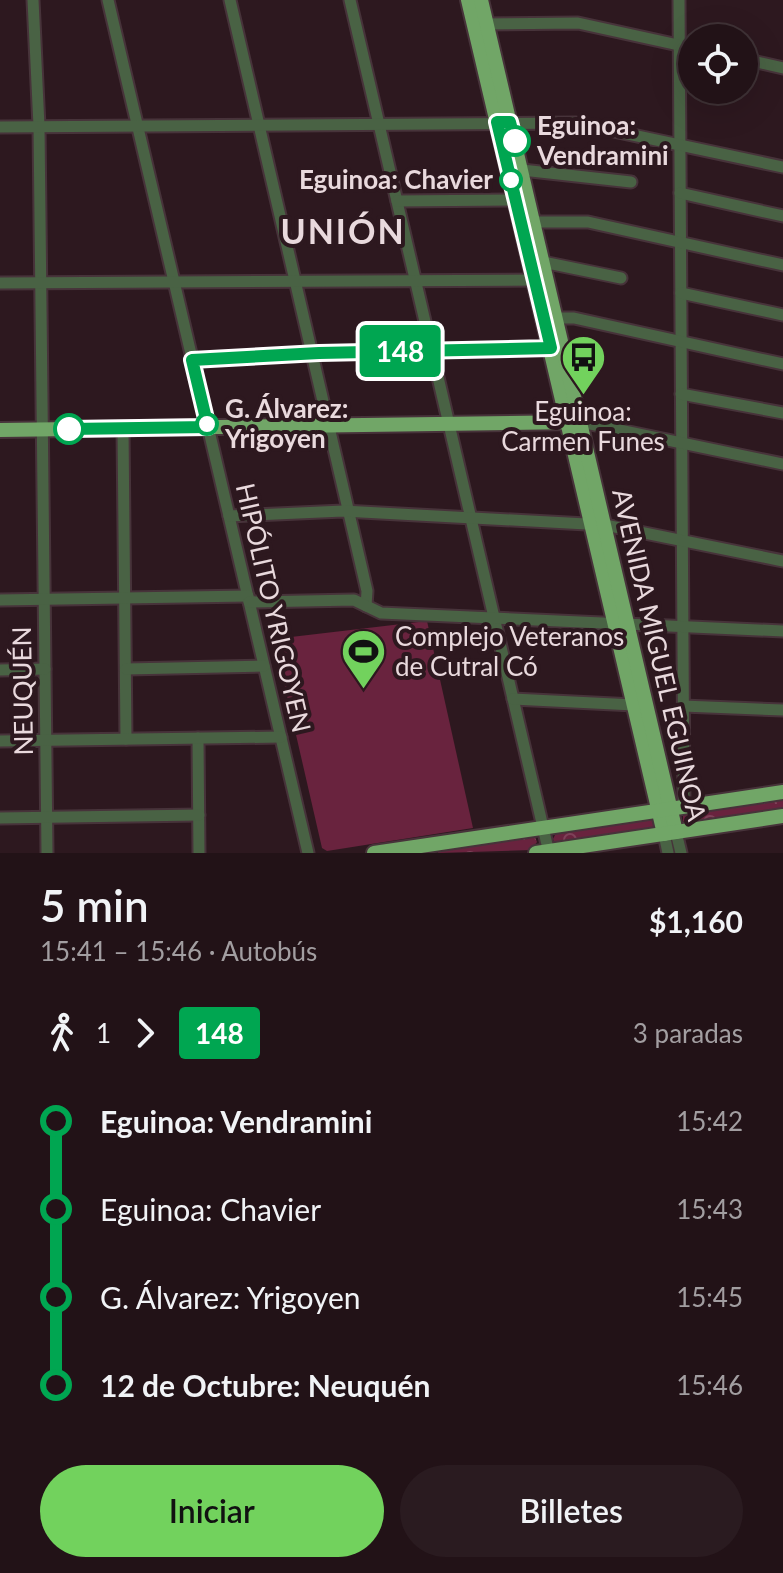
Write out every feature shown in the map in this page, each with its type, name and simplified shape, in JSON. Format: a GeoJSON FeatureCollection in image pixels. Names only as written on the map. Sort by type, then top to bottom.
{"type":"FeatureCollection","features":[{"type":"Feature","properties":{"kind":"main road","name":"AVENIDA MIGUEL EGUINOA"},"geometry":{"type":"LineString","coordinates":[[468,0],[480,24],[504,122],[516,200],[543,262],[541,280]]}},
{"type":"Feature","properties":{"kind":"main road","name":"AVENIDA MIGUEL EGUINOA"},"geometry":{"type":"LineString","coordinates":[[480,24],[481,0]]}},
{"type":"Feature","properties":{"kind":"main road","name":"AVENIDA MIGUEL EGUINOA"},"geometry":{"type":"LineString","coordinates":[[504,122],[522,170],[527,222],[621,623],[671,809],[670,833]]}},
{"type":"Feature","properties":{"kind":"main road","name":"AVENIDA MIGUEL EGUINOA"},"geometry":{"type":"LineString","coordinates":[[550,318],[551,348],[575,422]]}},
{"type":"Feature","properties":{"kind":"main road"},"geometry":{"type":"LineString","coordinates":[[0,430],[575,422]]}},
{"type":"Feature","properties":{"kind":"main road","name":"AVENIDA MIGUEL EGUINOA"},"geometry":{"type":"LineString","coordinates":[[621,623],[634,705],[671,809]]}},
{"type":"Feature","properties":{"kind":"main road"},"geometry":{"type":"LineString","coordinates":[[374,853],[424,849],[783,792]]}},
{"type":"Feature","properties":{"kind":"main road"},"geometry":{"type":"LineString","coordinates":[[544,852],[783,816]]}},
{"type":"Feature","properties":{"kind":"street","name":"NEUQUÉN"},"geometry":{"type":"LineString","coordinates":[[33,0],[39,126],[47,853]]}},
{"type":"Feature","properties":{"kind":"street","name":"HIPÓLITO YRIGOYEN"},"geometry":{"type":"LineString","coordinates":[[108,0],[308,853]]}},
{"type":"Feature","properties":{"kind":"street"},"geometry":{"type":"LineString","coordinates":[[230,0],[367,591],[366,606]]}},
{"type":"Feature","properties":{"kind":"street"},"geometry":{"type":"LineString","coordinates":[[350,0],[543,828],[544,852]]}},
{"type":"Feature","properties":{"kind":"street"},"geometry":{"type":"LineString","coordinates":[[679,0],[679,24]]}},
{"type":"Feature","properties":{"kind":"street"},"geometry":{"type":"LineString","coordinates":[[480,24],[573,22],[678,45]]}},
{"type":"Feature","properties":{"kind":"street"},"geometry":{"type":"LineString","coordinates":[[758,62],[783,68]]}},
{"type":"Feature","properties":{"kind":"street"},"geometry":{"type":"LineString","coordinates":[[671,809],[683,706],[680,104]]}},
{"type":"Feature","properties":{"kind":"street"},"geometry":{"type":"LineString","coordinates":[[0,127],[582,123],[783,167]]}},
{"type":"Feature","properties":{"kind":"street"},"geometry":{"type":"LineString","coordinates":[[522,170],[559,171],[631,182]]}},
{"type":"Feature","properties":{"kind":"street"},"geometry":{"type":"LineString","coordinates":[[680,193],[783,216]]}},
{"type":"Feature","properties":{"kind":"street"},"geometry":{"type":"LineString","coordinates":[[397,201],[516,200]]}},
{"type":"Feature","properties":{"kind":"street"},"geometry":{"type":"LineString","coordinates":[[527,222],[588,222],[783,265]]}},
{"type":"Feature","properties":{"kind":"street"},"geometry":{"type":"LineString","coordinates":[[543,262],[621,278]]}},
{"type":"Feature","properties":{"kind":"street"},"geometry":{"type":"LineString","coordinates":[[0,283],[541,280]]}},
{"type":"Feature","properties":{"kind":"street"},"geometry":{"type":"LineString","coordinates":[[681,293],[783,315]]}},
{"type":"Feature","properties":{"kind":"street"},"geometry":{"type":"LineString","coordinates":[[550,318],[578,319],[783,364]]}},
{"type":"Feature","properties":{"kind":"street"},"geometry":{"type":"LineString","coordinates":[[192,360],[310,353],[551,348]]}},
{"type":"Feature","properties":{"kind":"street"},"geometry":{"type":"LineString","coordinates":[[681,394],[783,413]]}},
{"type":"Feature","properties":{"kind":"street"},"geometry":{"type":"LineString","coordinates":[[575,422],[783,464]]}},
{"type":"Feature","properties":{"kind":"street"},"geometry":{"type":"LineString","coordinates":[[123,428],[126,739]]}},
{"type":"Feature","properties":{"kind":"street"},"geometry":{"type":"LineString","coordinates":[[229,516],[348,511],[598,524],[783,561]]}},
{"type":"Feature","properties":{"kind":"street"},"geometry":{"type":"LineString","coordinates":[[0,600],[347,600],[381,613],[783,631]]}},
{"type":"Feature","properties":{"kind":"street"},"geometry":{"type":"LineString","coordinates":[[126,669],[264,666]]}},
{"type":"Feature","properties":{"kind":"street"},"geometry":{"type":"LineString","coordinates":[[0,670],[45,669]]}},
{"type":"Feature","properties":{"kind":"street"},"geometry":{"type":"LineString","coordinates":[[513,699],[634,705]]}},
{"type":"Feature","properties":{"kind":"street"},"geometry":{"type":"LineString","coordinates":[[683,706],[783,710]]}},
{"type":"Feature","properties":{"kind":"street"},"geometry":{"type":"LineString","coordinates":[[0,741],[281,737]]}},
{"type":"Feature","properties":{"kind":"street"},"geometry":{"type":"LineString","coordinates":[[198,738],[199,853]]}},
{"type":"Feature","properties":{"kind":"street"},"geometry":{"type":"LineString","coordinates":[[0,818],[199,815]]}},
{"type":"Feature","properties":{"kind":"street","name":"AVENIDA MIGUEL EGUINOA"},"geometry":{"type":"LineString","coordinates":[[668,853],[670,833]]}},
{"type":"Feature","properties":{"kind":"street","name":"AVENIDA MIGUEL EGUINOA"},"geometry":{"type":"LineString","coordinates":[[670,833],[681,853]]}},
{"type":"Feature","properties":{"kind":"green space","name":"Complejo Veteranos de Cutral Có"},"geometry":{"type":"Polygon","coordinates":[[[427,621],[473,828],[327,851],[322,848],[274,639],[427,621]]]}},
{"type":"Feature","properties":{"kind":"green space"},"geometry":{"type":"Polygon","coordinates":[[[783,796],[783,812],[687,825],[683,821],[683,813],[783,796]]]}},
{"type":"Feature","properties":{"kind":"green space"},"geometry":{"type":"Polygon","coordinates":[[[653,817],[655,829],[555,843],[553,839],[557,831],[653,817]]]}},
{"type":"Feature","properties":{"kind":"green space"},"geometry":{"type":"Polygon","coordinates":[[[534,835],[537,842],[531,850],[438,853],[439,849],[534,835]]]}},
{"type":"Feature","properties":{"kind":"bus line","name":"148"},"geometry":{"type":"LineString","coordinates":[[69,429],[208,427],[192,360],[319,353],[551,348],[497,122],[510,122],[515,141]]}},
{"type":"Feature","properties":{"kind":"place","name":"Eguinoa: Vendramini"},"geometry":{"type":"Point","coordinates":[515,141]}},
{"type":"Feature","properties":{"kind":"place","name":"Eguinoa: Chavier"},"geometry":{"type":"Point","coordinates":[511,180]}},
{"type":"Feature","properties":{"kind":"place","name":"Eguinoa: Carmen Funes"},"geometry":{"type":"Point","coordinates":[583,396]}},
{"type":"Feature","properties":{"kind":"place","name":"G. Álvarez: Yrigoyen"},"geometry":{"type":"Point","coordinates":[207,424]}},
{"type":"Feature","properties":{"kind":"place","name":"Complejo Veteranos de Cutral Có"},"geometry":{"type":"Point","coordinates":[364,691]}},
{"type":"Feature","properties":{"kind":"district","name":"UNIÓN"},"geometry":{"type":"Point","coordinates":[343,232]}}]}
